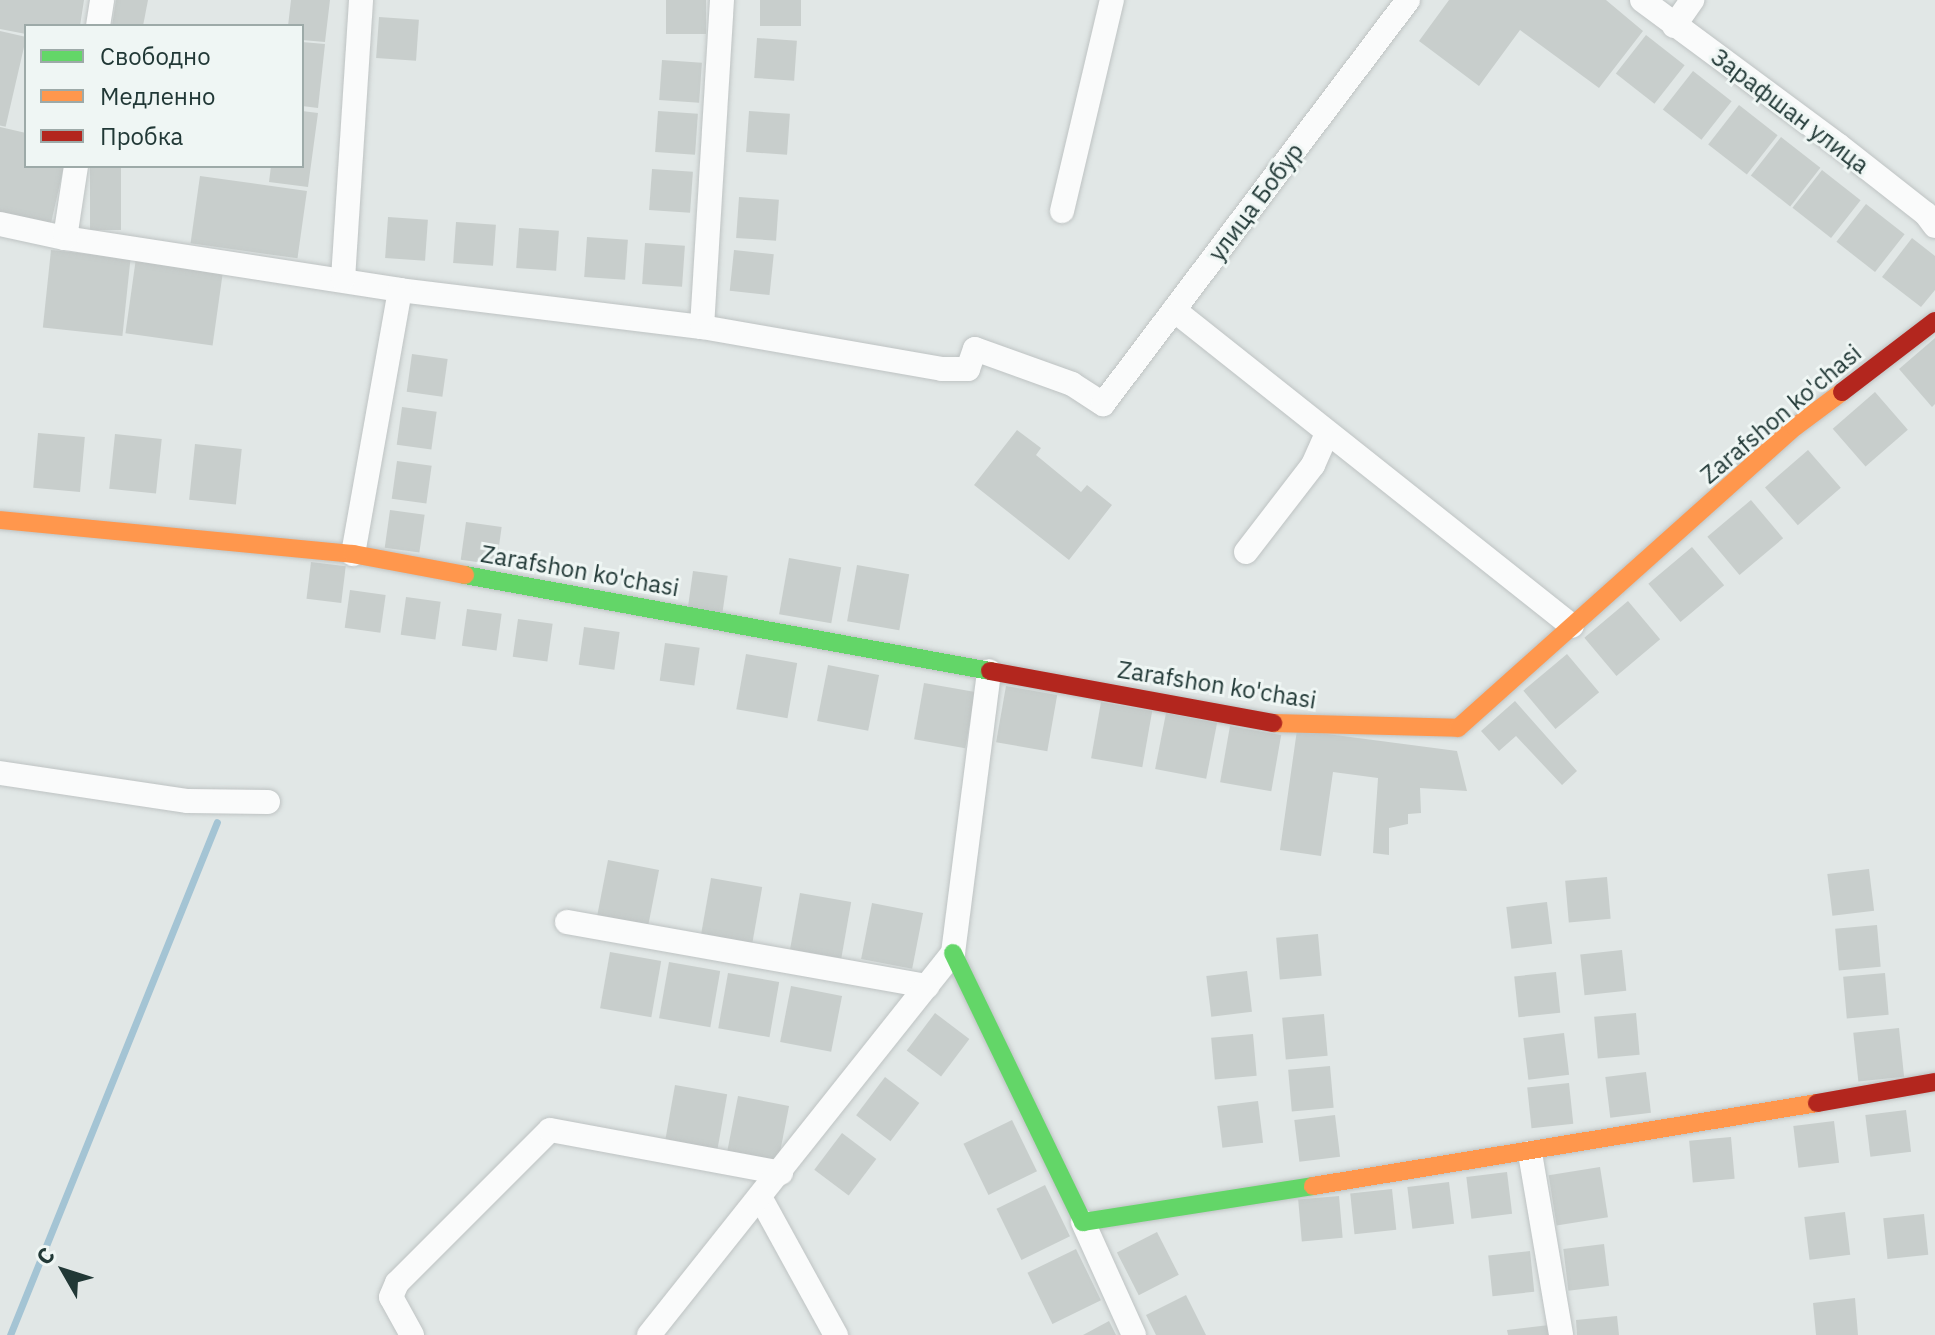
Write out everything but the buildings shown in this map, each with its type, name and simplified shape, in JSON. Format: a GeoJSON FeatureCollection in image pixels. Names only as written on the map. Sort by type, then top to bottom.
{"type":"FeatureCollection","features":[{"type":"Feature","properties":{"kind":"street"},"geometry":{"type":"LineString","coordinates":[[98,24],[102,0]]}},
{"type":"Feature","properties":{"kind":"street"},"geometry":{"type":"LineString","coordinates":[[343,279],[361,0]]}},
{"type":"Feature","properties":{"kind":"street"},"geometry":{"type":"LineString","coordinates":[[0,224],[65,238],[400,290],[702,327],[722,0]]}},
{"type":"Feature","properties":{"kind":"street"},"geometry":{"type":"LineString","coordinates":[[1062,211],[1112,0]]}},
{"type":"Feature","properties":{"kind":"street","name":"улица Бобур"},"geometry":{"type":"LineString","coordinates":[[702,327],[942,369],[968,369],[975,349],[1072,384],[1103,404],[1408,0]]}},
{"type":"Feature","properties":{"kind":"street","name":"Зарафшан улица"},"geometry":{"type":"LineString","coordinates":[[1642,0],[1838,145],[1926,214],[1935,226]]}},
{"type":"Feature","properties":{"kind":"street"},"geometry":{"type":"LineString","coordinates":[[1674,26],[1692,0]]}},
{"type":"Feature","properties":{"kind":"street"},"geometry":{"type":"LineString","coordinates":[[65,238],[76,168]]}},
{"type":"Feature","properties":{"kind":"street"},"geometry":{"type":"LineString","coordinates":[[353,554],[400,290]]}},
{"type":"Feature","properties":{"kind":"street"},"geometry":{"type":"LineString","coordinates":[[1174,310],[1572,626]]}},
{"type":"Feature","properties":{"kind":"street","name":"Zarafshon ko'chasi"},"geometry":{"type":"LineString","coordinates":[[0,520],[353,554],[1285,725],[1458,728],[1795,427],[1935,321]]}},
{"type":"Feature","properties":{"kind":"street"},"geometry":{"type":"LineString","coordinates":[[1246,552],[1313,465],[1327,434]]}},
{"type":"Feature","properties":{"kind":"street"},"geometry":{"type":"LineString","coordinates":[[649,1335],[781,1173],[953,953],[989,671]]}},
{"type":"Feature","properties":{"kind":"street"},"geometry":{"type":"LineString","coordinates":[[0,773],[188,801],[268,802]]}},
{"type":"Feature","properties":{"kind":"street"},"geometry":{"type":"LineString","coordinates":[[567,922],[927,986]]}},
{"type":"Feature","properties":{"kind":"street"},"geometry":{"type":"LineString","coordinates":[[953,953],[1134,1335]]}},
{"type":"Feature","properties":{"kind":"street"},"geometry":{"type":"LineString","coordinates":[[1083,1222],[1530,1153],[1935,1082]]}},
{"type":"Feature","properties":{"kind":"street"},"geometry":{"type":"LineString","coordinates":[[412,1335],[391,1297],[397,1283],[550,1130],[781,1173]]}},
{"type":"Feature","properties":{"kind":"street"},"geometry":{"type":"LineString","coordinates":[[1530,1153],[1561,1335]]}},
{"type":"Feature","properties":{"kind":"street"},"geometry":{"type":"LineString","coordinates":[[760,1197],[836,1335]]}},
{"type":"Feature","properties":{"kind":"waterway"},"geometry":{"type":"LineString","coordinates":[[10,1335],[217,822]]}},
{"type":"Feature","properties":{"kind":"traffic: fast"},"geometry":{"type":"LineString","coordinates":[[465,575],[990,671]]}},
{"type":"Feature","properties":{"kind":"traffic: fast"},"geometry":{"type":"LineString","coordinates":[[953,953],[1083,1222],[1313,1186]]}},
{"type":"Feature","properties":{"kind":"traffic: slow"},"geometry":{"type":"LineString","coordinates":[[1273,723],[1458,728],[1795,427],[1842,392]]}},
{"type":"Feature","properties":{"kind":"traffic: slow"},"geometry":{"type":"LineString","coordinates":[[0,520],[353,554],[465,575]]}},
{"type":"Feature","properties":{"kind":"traffic: slow"},"geometry":{"type":"LineString","coordinates":[[1313,1186],[1817,1103]]}},
{"type":"Feature","properties":{"kind":"traffic: jam"},"geometry":{"type":"LineString","coordinates":[[1842,392],[1935,321]]}},
{"type":"Feature","properties":{"kind":"traffic: jam"},"geometry":{"type":"LineString","coordinates":[[990,671],[1273,723]]}},
{"type":"Feature","properties":{"kind":"traffic: jam"},"geometry":{"type":"LineString","coordinates":[[1817,1103],[1935,1082]]}}]}
